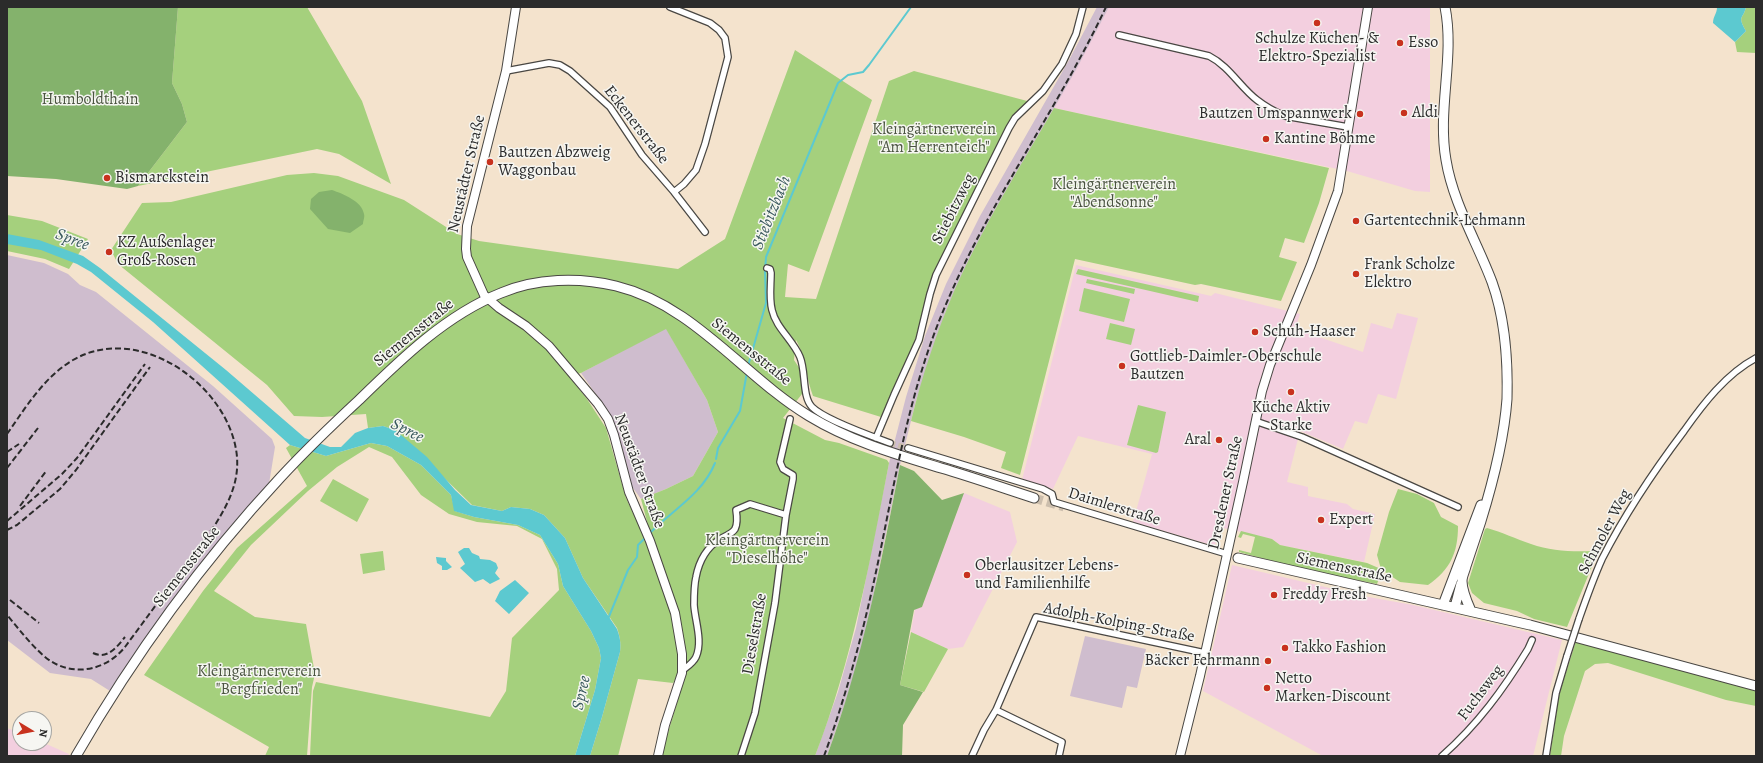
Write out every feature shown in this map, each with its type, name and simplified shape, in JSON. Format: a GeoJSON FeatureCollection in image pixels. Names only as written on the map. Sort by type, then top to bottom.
{"type":"FeatureCollection","features":[{"type":"Feature","properties":{"kind":"main road"},"geometry":{"type":"LineString","coordinates":[[1445,7],[1448,46],[1442,121],[1446,161],[1450,179],[1458,202],[1492,284],[1498,306],[1505,346],[1507,384],[1504,429],[1500,453],[1454,608]]}},
{"type":"Feature","properties":{"kind":"main road","name":"Siemensstraße"},"geometry":{"type":"LineString","coordinates":[[76,756],[156,632],[197,577],[279,479],[388,371],[438,330],[460,314],[487,299],[511,289],[544,282],[584,281],[617,287],[647,298],[670,309],[702,332],[805,414],[850,437],[888,452],[1034,498]]}},
{"type":"Feature","properties":{"kind":"main road"},"geometry":{"type":"LineString","coordinates":[[1443,605],[1476,517],[1490,486]]}},
{"type":"Feature","properties":{"kind":"main road","name":"Siemensstraße"},"geometry":{"type":"LineString","coordinates":[[1238,558],[1566,634],[1756,686]]}},
{"type":"Feature","properties":{"kind":"main road"},"geometry":{"type":"LineString","coordinates":[[1462,580],[1465,597],[1470,611]]}},
{"type":"Feature","properties":{"kind":"street","name":"Neustädter Straße"},"geometry":{"type":"LineString","coordinates":[[516,7],[506,71],[466,235],[466,248],[469,265],[479,287],[487,299],[504,313],[526,326],[549,346],[603,411],[614,435],[629,492],[646,531],[675,613],[682,654],[683,670],[665,725],[658,756]]}},
{"type":"Feature","properties":{"kind":"street"},"geometry":{"type":"LineString","coordinates":[[670,7],[710,23],[719,30],[725,38],[728,57],[707,136],[696,170],[684,184],[674,192]]}},
{"type":"Feature","properties":{"kind":"street","name":"Stiebitzweg"},"geometry":{"type":"LineString","coordinates":[[876,438],[919,340],[930,294],[949,247],[1015,118],[1043,91],[1062,64],[1076,34],[1083,7]]}},
{"type":"Feature","properties":{"kind":"street","name":"Dresdener Straße"},"geometry":{"type":"LineString","coordinates":[[1180,756],[1227,554],[1255,420],[1270,365],[1334,203],[1341,172],[1368,7]]}},
{"type":"Feature","properties":{"kind":"street"},"geometry":{"type":"LineString","coordinates":[[1119,35],[1209,56],[1217,60],[1228,70],[1257,100],[1276,112],[1285,116],[1348,127]]}},
{"type":"Feature","properties":{"kind":"street","name":"Eckenerstraße"},"geometry":{"type":"LineString","coordinates":[[506,71],[549,63],[560,65],[570,71],[610,107],[642,155],[674,192],[705,232]]}},
{"type":"Feature","properties":{"kind":"street"},"geometry":{"type":"LineString","coordinates":[[767,268],[770,269],[771,273],[771,309],[779,325],[800,356],[803,367],[807,400],[810,406],[814,410],[833,419],[890,443]]}},
{"type":"Feature","properties":{"kind":"street","name":"Schmoler Weg"},"geometry":{"type":"LineString","coordinates":[[1546,756],[1556,693],[1579,619],[1602,560],[1640,491],[1687,426],[1717,390],[1749,362],[1756,358]]}},
{"type":"Feature","properties":{"kind":"street","name":"Dieselstraße"},"geometry":{"type":"LineString","coordinates":[[741,756],[755,714],[779,575],[786,515],[793,474],[783,469],[780,462],[790,419]]}},
{"type":"Feature","properties":{"kind":"street"},"geometry":{"type":"LineString","coordinates":[[1255,420],[1302,437],[1458,508]]}},
{"type":"Feature","properties":{"kind":"street","name":"Daimlerstraße"},"geometry":{"type":"LineString","coordinates":[[908,448],[1043,490],[1052,494],[1054,502],[1227,554]]}},
{"type":"Feature","properties":{"kind":"street"},"geometry":{"type":"LineString","coordinates":[[683,670],[694,660],[698,650],[698,630],[694,605],[694,587],[698,567],[703,555],[710,546],[729,535],[735,529],[737,520],[736,510],[746,504],[756,504],[786,515]]}},
{"type":"Feature","properties":{"kind":"street","name":"Adolph-Kolping-Straße"},"geometry":{"type":"LineString","coordinates":[[972,756],[984,730],[996,710],[1036,617],[1205,652]]}},
{"type":"Feature","properties":{"kind":"street","name":"Fuchsweg"},"geometry":{"type":"LineString","coordinates":[[1442,756],[1470,729],[1492,704],[1520,662],[1532,640]]}},
{"type":"Feature","properties":{"kind":"street"},"geometry":{"type":"LineString","coordinates":[[996,710],[1062,742],[1059,756]]}},
{"type":"Feature","properties":{"kind":"shaded area"},"geometry":{"type":"Polygon","coordinates":[[[1097,7],[1109,7],[1077,68],[990,221],[956,288],[945,314],[916,401],[900,465],[866,632],[849,692],[827,756],[815,756],[838,692],[856,628],[889,463],[906,397],[925,336],[946,284],[980,216],[1069,60],[1097,7]]]}},
{"type":"Feature","properties":{"kind":"shaded area"},"geometry":{"type":"Polygon","coordinates":[[[1109,7],[1430,7],[1430,192],[1415,191],[1347,171],[1054,108],[1109,7]]]}},
{"type":"Feature","properties":{"kind":"shaded area"},"geometry":{"type":"Polygon","coordinates":[[[7,255],[44,263],[68,274],[80,285],[96,292],[213,386],[272,439],[275,447],[269,484],[210,553],[154,626],[110,691],[91,679],[50,673],[7,640],[7,255]]]}},
{"type":"Feature","properties":{"kind":"shaded area"},"geometry":{"type":"Polygon","coordinates":[[[1076,265],[1211,296],[1215,293],[1300,314],[1295,329],[1363,352],[1371,323],[1392,329],[1397,313],[1418,318],[1396,399],[1378,394],[1367,424],[1355,421],[1343,449],[1300,431],[1287,482],[1308,487],[1308,496],[1347,504],[1353,509],[1375,514],[1364,562],[1280,545],[1272,539],[1219,527],[1215,546],[1133,522],[1152,454],[1078,436],[1053,489],[1022,480],[1076,265]]]}},
{"type":"Feature","properties":{"kind":"shaded area"},"geometry":{"type":"Polygon","coordinates":[[[666,328],[707,400],[718,432],[693,476],[641,499],[630,484],[602,403],[581,373],[666,328]]]}},
{"type":"Feature","properties":{"kind":"shaded area","name":"Oberlausitzer Lebens- und Familienhilfe"},"geometry":{"type":"Polygon","coordinates":[[[964,493],[1010,512],[1017,542],[963,647],[948,649],[911,632],[915,609],[922,607],[964,493]]]}},
{"type":"Feature","properties":{"kind":"shaded area"},"geometry":{"type":"Polygon","coordinates":[[[1232,565],[1562,640],[1533,756],[1323,756],[1203,691],[1232,565]]]}},
{"type":"Feature","properties":{"kind":"shaded area"},"geometry":{"type":"Polygon","coordinates":[[[1085,636],[1146,649],[1137,688],[1127,686],[1122,708],[1070,696],[1085,636]]]}},
{"type":"Feature","properties":{"kind":"shaded area"},"geometry":{"type":"Polygon","coordinates":[[[7,728],[12,730],[12,751],[52,751],[52,747],[69,754],[68,756],[7,756],[7,728]]]}},
{"type":"Feature","properties":{"kind":"green space","name":"Humboldthain"},"geometry":{"type":"Polygon","coordinates":[[[7,7],[178,7],[172,83],[182,104],[187,122],[138,186],[127,189],[56,179],[7,176],[7,7]]]}},
{"type":"Feature","properties":{"kind":"green space"},"geometry":{"type":"Polygon","coordinates":[[[178,7],[307,7],[362,101],[391,184],[339,154],[317,149],[138,186],[187,122],[182,104],[172,83],[178,7]]]}},
{"type":"Feature","properties":{"kind":"green space"},"geometry":{"type":"Polygon","coordinates":[[[1746,7],[1756,7],[1756,53],[1737,52],[1735,42],[1746,31],[1741,20],[1746,7]]]}},
{"type":"Feature","properties":{"kind":"green space"},"geometry":{"type":"Polygon","coordinates":[[[795,50],[872,100],[809,272],[788,264],[785,297],[816,299],[889,81],[914,71],[1031,102],[1014,117],[948,246],[911,356],[881,417],[813,396],[802,353],[796,340],[794,360],[800,369],[803,381],[802,394],[783,418],[825,440],[839,443],[887,460],[889,463],[875,537],[850,648],[840,684],[815,756],[661,756],[685,676],[686,661],[678,612],[649,529],[641,499],[693,476],[718,432],[707,400],[666,329],[581,373],[569,376],[587,399],[606,428],[626,498],[649,547],[673,615],[680,655],[678,675],[673,683],[638,679],[618,756],[590,756],[620,652],[620,637],[617,628],[583,578],[565,538],[544,515],[530,509],[511,507],[502,511],[472,505],[395,430],[383,426],[368,428],[366,414],[322,417],[294,416],[267,385],[118,264],[111,250],[142,203],[171,202],[287,175],[314,173],[338,176],[404,200],[457,234],[479,241],[678,269],[725,239],[795,50]]]}},
{"type":"Feature","properties":{"kind":"green space","name":"Kleingärtnerverein \"Abendsonne\""},"geometry":{"type":"Polygon","coordinates":[[[1054,108],[1329,168],[1319,203],[1304,243],[1285,238],[1279,257],[1297,262],[1281,301],[1201,284],[1195,285],[1075,259],[1020,475],[1001,468],[1006,452],[964,437],[911,421],[930,354],[955,289],[990,220],[1054,108]]]}},
{"type":"Feature","properties":{"kind":"green space"},"geometry":{"type":"Polygon","coordinates":[[[332,190],[356,202],[363,209],[363,224],[350,233],[328,229],[310,209],[311,199],[319,192],[332,190]]]}},
{"type":"Feature","properties":{"kind":"green space"},"geometry":{"type":"Polygon","coordinates":[[[7,215],[42,221],[88,239],[69,269],[45,259],[7,251],[7,215]]]}},
{"type":"Feature","properties":{"kind":"green space"},"geometry":{"type":"Polygon","coordinates":[[[1078,269],[1199,296],[1198,302],[1076,274],[1078,269]]]}},
{"type":"Feature","properties":{"kind":"green space"},"geometry":{"type":"Polygon","coordinates":[[[1087,279],[1135,289],[1134,294],[1086,283],[1087,279]]]}},
{"type":"Feature","properties":{"kind":"green space"},"geometry":{"type":"Polygon","coordinates":[[[1084,288],[1130,299],[1124,322],[1079,311],[1084,288]]]}},
{"type":"Feature","properties":{"kind":"green space"},"geometry":{"type":"Polygon","coordinates":[[[1110,323],[1135,329],[1131,345],[1106,339],[1110,323]]]}},
{"type":"Feature","properties":{"kind":"green space"},"geometry":{"type":"Polygon","coordinates":[[[1138,405],[1166,412],[1158,452],[1156,453],[1127,445],[1138,405]]]}},
{"type":"Feature","properties":{"kind":"green space","name":"Kleingärtnerverein \"Bergfrieden\""},"geometry":{"type":"Polygon","coordinates":[[[371,443],[387,446],[421,465],[451,495],[455,511],[474,517],[518,525],[540,535],[558,564],[563,586],[591,631],[599,648],[601,658],[595,690],[575,756],[310,756],[313,691],[316,682],[490,717],[506,691],[512,638],[559,590],[557,569],[542,539],[517,526],[477,522],[449,514],[421,495],[392,457],[369,447],[337,467],[308,491],[251,545],[214,591],[255,617],[306,624],[315,674],[312,687],[307,756],[265,756],[269,747],[144,675],[203,591],[237,548],[307,486],[286,448],[290,445],[326,456],[371,443]]]}},
{"type":"Feature","properties":{"kind":"green space"},"geometry":{"type":"Polygon","coordinates":[[[900,465],[914,471],[942,500],[964,493],[922,607],[914,610],[900,685],[923,692],[903,725],[902,756],[827,756],[850,685],[870,612],[900,465]]]}},
{"type":"Feature","properties":{"kind":"green space"},"geometry":{"type":"Polygon","coordinates":[[[333,479],[369,499],[357,522],[320,501],[333,479]]]}},
{"type":"Feature","properties":{"kind":"green space"},"geometry":{"type":"Polygon","coordinates":[[[1398,489],[1417,494],[1434,503],[1441,517],[1458,526],[1458,536],[1451,560],[1442,573],[1428,585],[1400,582],[1382,570],[1377,584],[1275,564],[1268,560],[1239,552],[1239,550],[1251,553],[1255,537],[1243,534],[1241,538],[1238,537],[1241,531],[1272,539],[1280,545],[1367,563],[1381,569],[1377,555],[1389,512],[1398,489]]]}},
{"type":"Feature","properties":{"kind":"green space"},"geometry":{"type":"Polygon","coordinates":[[[1487,528],[1546,548],[1595,552],[1595,559],[1567,627],[1534,619],[1517,611],[1484,603],[1472,593],[1468,583],[1485,529],[1487,528]]]}},
{"type":"Feature","properties":{"kind":"green space"},"geometry":{"type":"Polygon","coordinates":[[[383,551],[385,570],[363,574],[360,554],[383,551]]]}},
{"type":"Feature","properties":{"kind":"green space"},"geometry":{"type":"Polygon","coordinates":[[[911,632],[948,649],[924,692],[900,685],[911,632]]]}},
{"type":"Feature","properties":{"kind":"green space"},"geometry":{"type":"Polygon","coordinates":[[[1576,641],[1756,691],[1756,706],[1726,700],[1608,663],[1595,664],[1585,671],[1564,736],[1561,756],[1550,756],[1559,695],[1576,641]]]}},
{"type":"Feature","properties":{"kind":"water"},"geometry":{"type":"Polygon","coordinates":[[[1717,7],[1746,7],[1741,20],[1746,31],[1735,42],[1713,23],[1717,7]]]}},
{"type":"Feature","properties":{"kind":"water"},"geometry":{"type":"Polygon","coordinates":[[[7,234],[39,240],[83,256],[100,268],[226,370],[305,438],[330,447],[341,447],[355,433],[368,428],[383,426],[395,430],[427,457],[455,490],[471,505],[502,511],[511,507],[530,509],[544,515],[565,538],[583,578],[617,629],[620,637],[620,652],[590,756],[575,756],[595,690],[601,658],[599,648],[591,631],[563,586],[558,564],[540,535],[518,525],[474,517],[454,511],[451,495],[421,465],[387,446],[371,443],[326,456],[290,445],[153,322],[91,272],[77,264],[41,250],[7,244],[7,234]]]}},
{"type":"Feature","properties":{"kind":"water"},"geometry":{"type":"Polygon","coordinates":[[[464,548],[469,548],[472,553],[479,556],[480,559],[490,560],[496,563],[498,568],[495,573],[500,579],[490,584],[483,579],[475,582],[460,568],[465,564],[458,552],[464,548]]]}},
{"type":"Feature","properties":{"kind":"water"},"geometry":{"type":"Polygon","coordinates":[[[436,557],[446,558],[446,561],[452,567],[447,570],[442,570],[442,566],[437,563],[436,557]]]}},
{"type":"Feature","properties":{"kind":"water"},"geometry":{"type":"Polygon","coordinates":[[[515,580],[529,593],[509,614],[495,601],[500,591],[515,580]]]}},
{"type":"Feature","properties":{"kind":"waterway","name":"Stiebitzbach"},"geometry":{"type":"LineString","coordinates":[[748,366],[766,303],[766,257],[838,83],[848,75],[863,72],[911,7]]}},
{"type":"Feature","properties":{"kind":"waterway","name":"Stiebitzbach"},"geometry":{"type":"LineString","coordinates":[[716,459],[718,448],[740,411],[747,372]]}},
{"type":"Feature","properties":{"kind":"waterway","name":"Stiebitzbach"},"geometry":{"type":"LineString","coordinates":[[649,534],[686,502],[702,484],[715,463]]}},
{"type":"Feature","properties":{"kind":"waterway","name":"Stiebitzbach"},"geometry":{"type":"LineString","coordinates":[[608,619],[628,570],[637,557],[638,545],[646,537]]}},
{"type":"Feature","properties":{"kind":"tunnel"},"geometry":{"type":"LineString","coordinates":[[890,443],[908,448]]}},
{"type":"Feature","properties":{"kind":"tunnel"},"geometry":{"type":"LineString","coordinates":[[1034,498],[1064,507]]}},
{"type":"Feature","properties":{"kind":"railway"},"geometry":{"type":"LineString","coordinates":[[824,756],[846,691],[864,625],[906,427],[933,337],[971,251],[1063,89],[1106,7]]}},
{"type":"Feature","properties":{"kind":"railway"},"geometry":{"type":"LineString","coordinates":[[7,434],[36,393],[63,367],[73,360],[99,350],[126,349],[153,355],[178,368],[200,385],[218,407],[231,431],[237,457],[236,476],[232,493],[215,525],[125,647],[107,662],[97,667],[86,669],[64,667],[54,663],[34,646],[7,615]]}},
{"type":"Feature","properties":{"kind":"railway"},"geometry":{"type":"LineString","coordinates":[[7,521],[62,474],[77,458],[145,364]]}},
{"type":"Feature","properties":{"kind":"railway"},"geometry":{"type":"LineString","coordinates":[[7,530],[17,525],[60,489],[76,470],[150,367]]}},
{"type":"Feature","properties":{"kind":"railway"},"geometry":{"type":"LineString","coordinates":[[7,468],[38,428]]}},
{"type":"Feature","properties":{"kind":"railway"},"geometry":{"type":"LineString","coordinates":[[7,452],[19,444]]}},
{"type":"Feature","properties":{"kind":"railway"},"geometry":{"type":"LineString","coordinates":[[20,506],[47,470]]}},
{"type":"Feature","properties":{"kind":"railway"},"geometry":{"type":"LineString","coordinates":[[10,600],[39,623]]}},
{"type":"Feature","properties":{"kind":"railway"},"geometry":{"type":"LineString","coordinates":[[93,653],[98,655],[107,654],[125,637]]}},
{"type":"Feature","properties":{"kind":"place","name":"Schulze Küchen- & Elektro-Spezialist"},"geometry":{"type":"Point","coordinates":[1317,23]}},
{"type":"Feature","properties":{"kind":"place","name":"Esso"},"geometry":{"type":"Point","coordinates":[1400,43]}},
{"type":"Feature","properties":{"kind":"place","name":"Aldi"},"geometry":{"type":"Point","coordinates":[1404,113]}},
{"type":"Feature","properties":{"kind":"place","name":"Bautzen Umspannwerk"},"geometry":{"type":"Point","coordinates":[1360,114]}},
{"type":"Feature","properties":{"kind":"place","name":"Kantine Böhme"},"geometry":{"type":"Point","coordinates":[1266,139]}},
{"type":"Feature","properties":{"kind":"place","name":"Bautzen Abzweig Waggonbau"},"geometry":{"type":"Point","coordinates":[490,162]}},
{"type":"Feature","properties":{"kind":"place","name":"Bismarckstein"},"geometry":{"type":"Point","coordinates":[107,178]}},
{"type":"Feature","properties":{"kind":"place","name":"Gartentechnik-Lehmann"},"geometry":{"type":"Point","coordinates":[1356,221]}},
{"type":"Feature","properties":{"kind":"place","name":"KZ Außenlager Groß-Rosen"},"geometry":{"type":"Point","coordinates":[109,252]}},
{"type":"Feature","properties":{"kind":"place","name":"Frank Scholze Elektro"},"geometry":{"type":"Point","coordinates":[1356,274]}},
{"type":"Feature","properties":{"kind":"place","name":"Schuh-Haaser"},"geometry":{"type":"Point","coordinates":[1255,332]}},
{"type":"Feature","properties":{"kind":"place","name":"Gottlieb-Daimler-Oberschule Bautzen"},"geometry":{"type":"Point","coordinates":[1122,366]}},
{"type":"Feature","properties":{"kind":"place","name":"Küche Aktiv Starke"},"geometry":{"type":"Point","coordinates":[1291,392]}},
{"type":"Feature","properties":{"kind":"place","name":"Aral"},"geometry":{"type":"Point","coordinates":[1219,440]}},
{"type":"Feature","properties":{"kind":"place","name":"Expert"},"geometry":{"type":"Point","coordinates":[1321,520]}},
{"type":"Feature","properties":{"kind":"place","name":"Oberlausitzer Lebens- und Familienhilfe"},"geometry":{"type":"Point","coordinates":[967,575]}},
{"type":"Feature","properties":{"kind":"place","name":"Freddy Fresh"},"geometry":{"type":"Point","coordinates":[1274,595]}},
{"type":"Feature","properties":{"kind":"place","name":"Takko Fashion"},"geometry":{"type":"Point","coordinates":[1285,648]}},
{"type":"Feature","properties":{"kind":"place","name":"Bäcker Fehrmann"},"geometry":{"type":"Point","coordinates":[1268,661]}},
{"type":"Feature","properties":{"kind":"place","name":"Netto Marken-Discount"},"geometry":{"type":"Point","coordinates":[1267,688]}},
{"type":"Feature","properties":{"kind":"park label","name":"Kleingärtnerverein \"Am Herrenteich\""},"geometry":{"type":"Point","coordinates":[934,139]}},
{"type":"Feature","properties":{"kind":"park label","name":"Kleingärtnerverein \"Dieselhöhe\""},"geometry":{"type":"Point","coordinates":[767,550]}},
{"type":"Feature","properties":{"kind":"water label","name":"Spree"},"geometry":{"type":"Point","coordinates":[72,240]}},
{"type":"Feature","properties":{"kind":"water label","name":"Spree"},"geometry":{"type":"Point","coordinates":[407,431]}},
{"type":"Feature","properties":{"kind":"water label","name":"Spree"},"geometry":{"type":"Point","coordinates":[582,693]}}]}
